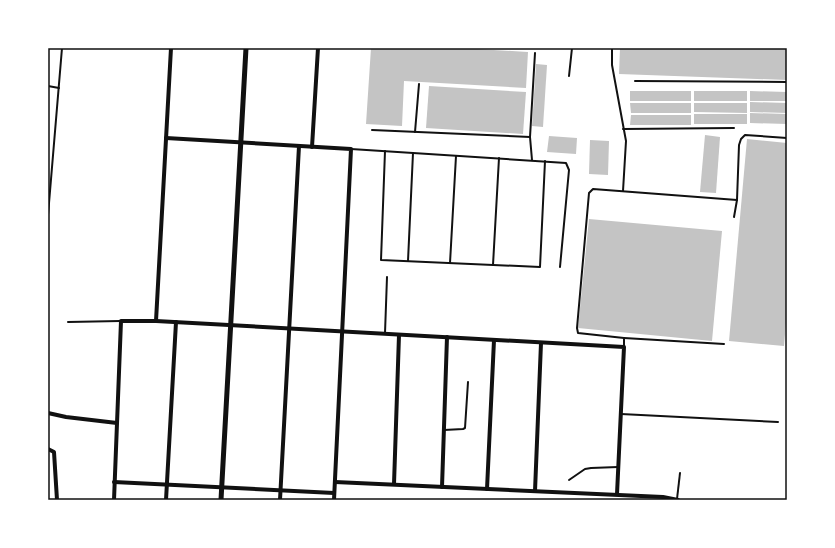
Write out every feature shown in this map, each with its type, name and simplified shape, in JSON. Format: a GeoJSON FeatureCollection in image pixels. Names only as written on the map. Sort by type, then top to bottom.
{"type":"FeatureCollection","features":[{"type":"Feature","properties":{"kind":"street"},"geometry":{"type":"LineString","coordinates":[[156,321],[171,48]]}},
{"type":"Feature","properties":{"kind":"street"},"geometry":{"type":"LineString","coordinates":[[221,500],[246,48]]}},
{"type":"Feature","properties":{"kind":"street"},"geometry":{"type":"LineString","coordinates":[[312,147],[318,48]]}},
{"type":"Feature","properties":{"kind":"street"},"geometry":{"type":"LineString","coordinates":[[166,138],[351,149],[334,500]]}},
{"type":"Feature","properties":{"kind":"street"},"geometry":{"type":"LineString","coordinates":[[280,500],[299,146]]}},
{"type":"Feature","properties":{"kind":"street"},"geometry":{"type":"LineString","coordinates":[[114,500],[121,321],[176,322],[624,347],[617,494]]}},
{"type":"Feature","properties":{"kind":"street"},"geometry":{"type":"LineString","coordinates":[[166,500],[176,322]]}},
{"type":"Feature","properties":{"kind":"street"},"geometry":{"type":"LineString","coordinates":[[394,484],[399,334]]}},
{"type":"Feature","properties":{"kind":"street"},"geometry":{"type":"LineString","coordinates":[[442,487],[447,337]]}},
{"type":"Feature","properties":{"kind":"street"},"geometry":{"type":"LineString","coordinates":[[486,489],[494,340]]}},
{"type":"Feature","properties":{"kind":"street"},"geometry":{"type":"LineString","coordinates":[[534,491],[541,343]]}},
{"type":"Feature","properties":{"kind":"street"},"geometry":{"type":"LineString","coordinates":[[48,413],[66,417],[118,423]]}},
{"type":"Feature","properties":{"kind":"street"},"geometry":{"type":"LineString","coordinates":[[48,449],[54,452],[57,500]]}},
{"type":"Feature","properties":{"kind":"street"},"geometry":{"type":"LineString","coordinates":[[114,482],[334,492]]}},
{"type":"Feature","properties":{"kind":"street"},"geometry":{"type":"LineString","coordinates":[[335,482],[663,496],[677,500]]}},
{"type":"Feature","properties":{"kind":"lane"},"geometry":{"type":"LineString","coordinates":[[48,215],[62,48]]}},
{"type":"Feature","properties":{"kind":"lane"},"geometry":{"type":"LineString","coordinates":[[569,76],[572,48]]}},
{"type":"Feature","properties":{"kind":"lane"},"geometry":{"type":"LineString","coordinates":[[612,48],[612,65],[626,141],[623,191]]}},
{"type":"Feature","properties":{"kind":"lane"},"geometry":{"type":"LineString","coordinates":[[532,160],[530,137],[534,53]]}},
{"type":"Feature","properties":{"kind":"lane"},"geometry":{"type":"LineString","coordinates":[[635,81],[787,82]]}},
{"type":"Feature","properties":{"kind":"lane"},"geometry":{"type":"LineString","coordinates":[[415,132],[419,84]]}},
{"type":"Feature","properties":{"kind":"lane"},"geometry":{"type":"LineString","coordinates":[[48,86],[59,88]]}},
{"type":"Feature","properties":{"kind":"lane"},"geometry":{"type":"LineString","coordinates":[[623,129],[734,128]]}},
{"type":"Feature","properties":{"kind":"lane"},"geometry":{"type":"LineString","coordinates":[[372,130],[530,137]]}},
{"type":"Feature","properties":{"kind":"lane"},"geometry":{"type":"LineString","coordinates":[[734,217],[737,200],[739,145],[741,139],[746,135],[787,138]]}},
{"type":"Feature","properties":{"kind":"lane"},"geometry":{"type":"LineString","coordinates":[[351,149],[566,162],[569,170],[560,267]]}},
{"type":"Feature","properties":{"kind":"lane"},"geometry":{"type":"LineString","coordinates":[[386,151],[381,260],[540,267],[546,161]]}},
{"type":"Feature","properties":{"kind":"lane"},"geometry":{"type":"LineString","coordinates":[[408,261],[413,153]]}},
{"type":"Feature","properties":{"kind":"lane"},"geometry":{"type":"LineString","coordinates":[[450,263],[456,156]]}},
{"type":"Feature","properties":{"kind":"lane"},"geometry":{"type":"LineString","coordinates":[[493,265],[499,158]]}},
{"type":"Feature","properties":{"kind":"lane"},"geometry":{"type":"LineString","coordinates":[[724,344],[624,338],[578,333],[577,328],[589,192],[593,189],[737,200]]}},
{"type":"Feature","properties":{"kind":"lane"},"geometry":{"type":"LineString","coordinates":[[385,334],[387,277]]}},
{"type":"Feature","properties":{"kind":"lane"},"geometry":{"type":"LineString","coordinates":[[68,322],[121,321]]}},
{"type":"Feature","properties":{"kind":"lane"},"geometry":{"type":"LineString","coordinates":[[624,338],[624,347]]}},
{"type":"Feature","properties":{"kind":"lane"},"geometry":{"type":"LineString","coordinates":[[444,430],[465,428],[468,382]]}},
{"type":"Feature","properties":{"kind":"lane"},"geometry":{"type":"LineString","coordinates":[[621,414],[778,422]]}},
{"type":"Feature","properties":{"kind":"lane"},"geometry":{"type":"LineString","coordinates":[[569,480],[585,469],[618,467]]}},
{"type":"Feature","properties":{"kind":"lane"},"geometry":{"type":"LineString","coordinates":[[677,500],[680,473]]}},
{"type":"Feature","properties":{"kind":"building"},"geometry":{"type":"Polygon","coordinates":[[[371,48],[460,48],[528,52],[526,88],[404,81],[402,126],[366,124],[371,48]]]}},
{"type":"Feature","properties":{"kind":"building"},"geometry":{"type":"Polygon","coordinates":[[[620,48],[787,48],[787,80],[619,74],[620,48]]]}},
{"type":"Feature","properties":{"kind":"building"},"geometry":{"type":"Polygon","coordinates":[[[536,64],[547,65],[543,127],[532,126],[536,64]]]}},
{"type":"Feature","properties":{"kind":"building"},"geometry":{"type":"Polygon","coordinates":[[[429,86],[526,92],[523,134],[426,128],[429,86]]]}},
{"type":"Feature","properties":{"kind":"building"},"geometry":{"type":"Polygon","coordinates":[[[630,91],[691,91],[691,101],[630,101],[630,91]]]}},
{"type":"Feature","properties":{"kind":"building"},"geometry":{"type":"Polygon","coordinates":[[[694,91],[747,91],[747,101],[694,101],[694,91]]]}},
{"type":"Feature","properties":{"kind":"building"},"geometry":{"type":"Polygon","coordinates":[[[750,91],[787,92],[787,101],[750,101],[750,91]]]}},
{"type":"Feature","properties":{"kind":"building"},"geometry":{"type":"Polygon","coordinates":[[[750,102],[787,103],[787,113],[750,112],[750,102]]]}},
{"type":"Feature","properties":{"kind":"building"},"geometry":{"type":"Polygon","coordinates":[[[630,103],[691,103],[691,113],[631,113],[630,103]]]}},
{"type":"Feature","properties":{"kind":"building"},"geometry":{"type":"Polygon","coordinates":[[[694,103],[747,103],[747,113],[694,112],[694,103]]]}},
{"type":"Feature","properties":{"kind":"building"},"geometry":{"type":"Polygon","coordinates":[[[750,113],[787,114],[787,124],[750,123],[750,113]]]}},
{"type":"Feature","properties":{"kind":"building"},"geometry":{"type":"Polygon","coordinates":[[[694,114],[747,114],[747,124],[694,124],[694,114]]]}},
{"type":"Feature","properties":{"kind":"building"},"geometry":{"type":"Polygon","coordinates":[[[631,115],[691,115],[691,125],[630,125],[631,115]]]}},
{"type":"Feature","properties":{"kind":"building"},"geometry":{"type":"Polygon","coordinates":[[[705,135],[720,137],[716,193],[700,192],[705,135]]]}},
{"type":"Feature","properties":{"kind":"building"},"geometry":{"type":"Polygon","coordinates":[[[549,136],[577,138],[576,154],[547,152],[549,136]]]}},
{"type":"Feature","properties":{"kind":"building"},"geometry":{"type":"Polygon","coordinates":[[[747,139],[787,143],[787,311],[784,346],[729,341],[747,139]]]}},
{"type":"Feature","properties":{"kind":"building"},"geometry":{"type":"Polygon","coordinates":[[[590,140],[609,141],[608,175],[589,174],[590,140]]]}},
{"type":"Feature","properties":{"kind":"building"},"geometry":{"type":"Polygon","coordinates":[[[589,219],[722,231],[712,341],[578,328],[589,219]]]}}]}
